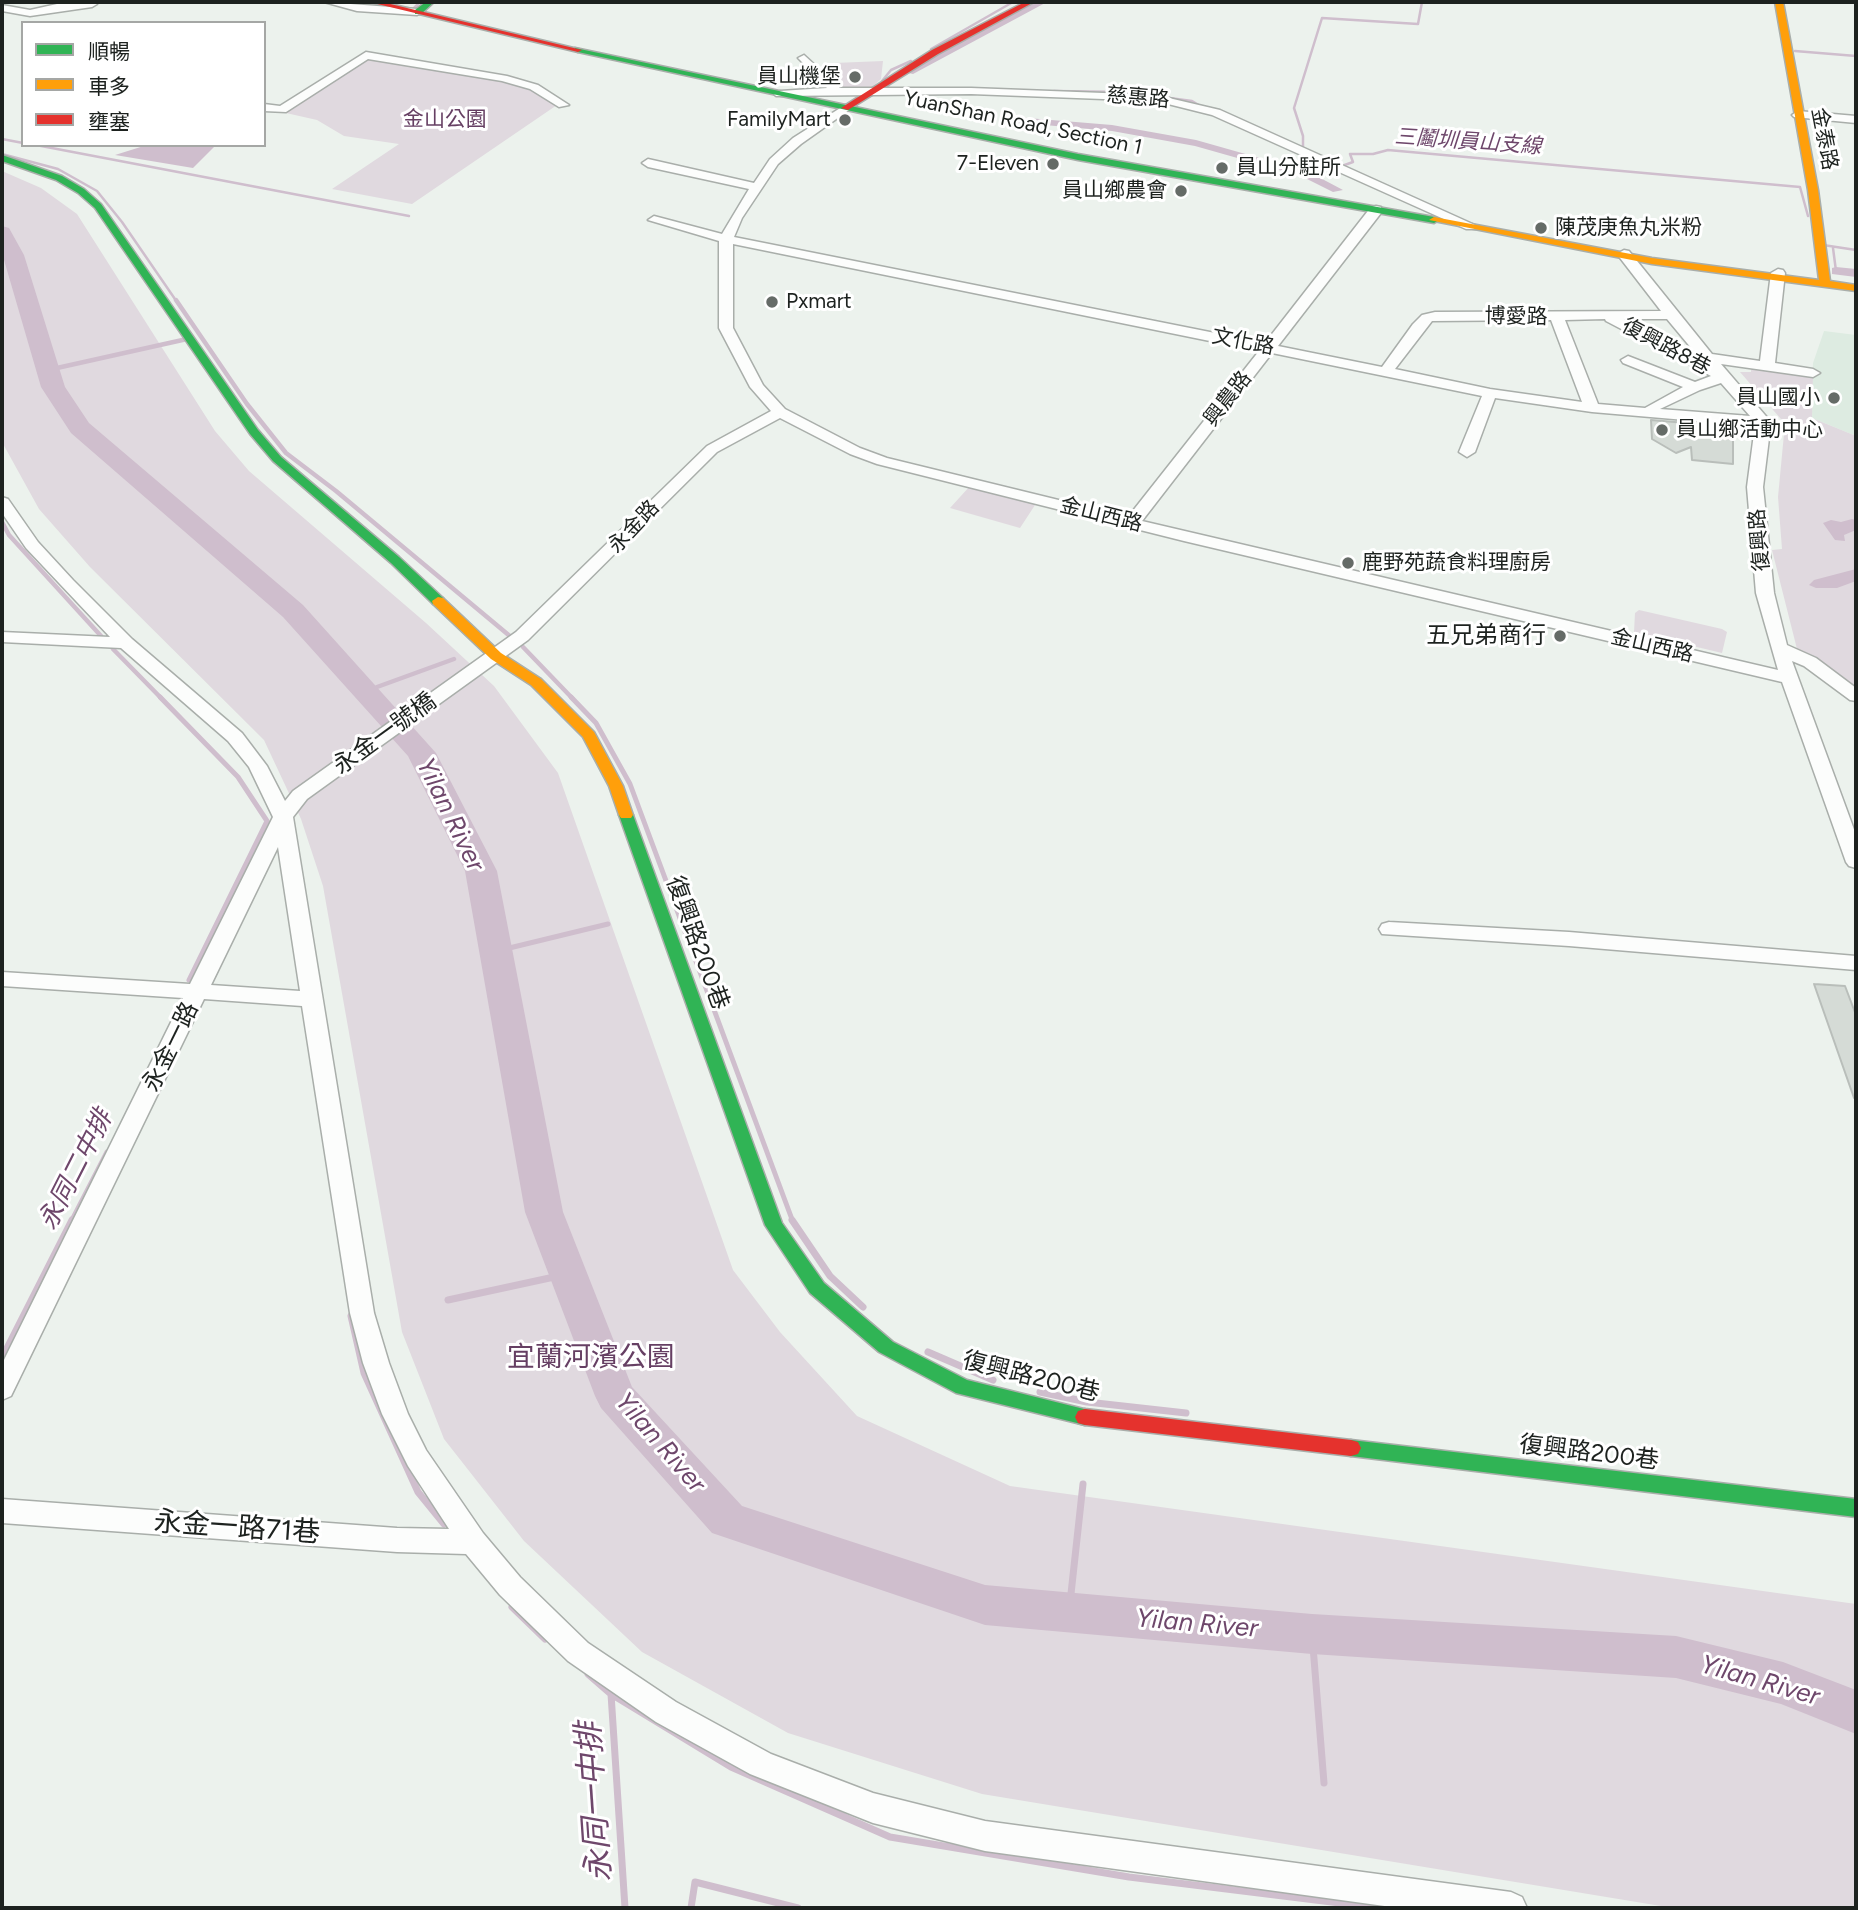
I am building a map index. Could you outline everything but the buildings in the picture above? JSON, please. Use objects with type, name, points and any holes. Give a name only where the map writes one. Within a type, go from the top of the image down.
[{"type":"street","points":[[329,2],[357,8],[424,7]]},
{"type":"street","name":"YuanShan Road, Section 1","points":[[373,2],[424,7],[780,94],[1097,161],[1471,226],[1652,261],[1778,275],[1856,288]]},
{"type":"street","points":[[845,108],[948,45],[1030,2]]},
{"type":"street","name":"金泰路","points":[[1779,2],[1813,190],[1825,282]]},
{"type":"street","points":[[2,8],[30,13],[92,4]]},
{"type":"street","points":[[266,107],[282,110],[366,55],[503,78],[534,88],[563,105]]},
{"type":"street","points":[[804,58],[837,91]]},
{"type":"street","name":"慈惠路","points":[[780,94],[872,91],[1111,95],[1156,98],[1194,105],[1327,160],[1471,226]]},
{"type":"street","name":"金山西路","points":[[845,108],[797,141],[774,162],[726,239],[726,328],[757,387],[780,412],[855,451],[882,461],[1790,677]]},
{"type":"street","points":[[1798,116],[1856,120]]},
{"type":"street","name":"復興路200巷","points":[[2,158],[59,178],[81,191],[98,206],[254,432],[277,459],[395,560],[496,656],[536,682],[589,735],[616,786],[774,1225],[817,1289],[886,1347],[964,1387],[1070,1415],[1856,1508]]},
{"type":"street","points":[[649,163],[756,187]]},
{"type":"street","name":"興農路","points":[[1133,522],[1376,210]]},
{"type":"street","name":"文化路","points":[[654,220],[726,239],[1269,346],[1490,393],[1592,408],[1763,422]]},
{"type":"street","points":[[1624,254],[1671,315],[1763,422]]},
{"type":"street","points":[[1767,367],[1778,275]]},
{"type":"street","name":"YuanShan Road, Section 1","points":[[1825,282],[1856,283]]},
{"type":"street","name":"博愛路","points":[[1386,371],[1427,318],[1446,315],[1557,318],[1671,315]]},
{"type":"street","name":"復興路8巷","points":[[1608,317],[1724,377]]},
{"type":"street","points":[[1557,318],[1592,408]]},
{"type":"street","points":[[1709,358],[1813,373]]},
{"type":"street","points":[[1628,360],[1695,387]]},
{"type":"street","points":[[1648,413],[1656,406],[1695,387],[1724,377]]},
{"type":"street","points":[[1467,452],[1490,393]]},
{"type":"street","name":"永金路","points":[[469,674],[496,656],[572,589],[712,449],[780,412]]},
{"type":"street","name":"復興路","points":[[1763,422],[1755,487],[1765,593],[1779,648],[1856,862]]},
{"type":"street","points":[[2,502],[41,555],[126,643],[235,737],[258,766],[283,817],[362,1313],[376,1363],[395,1414],[417,1458],[473,1542],[510,1586],[578,1652],[666,1712],[761,1764],[873,1808],[985,1836],[1511,1908]]},
{"type":"street","points":[[2,637],[126,643]]},
{"type":"street","points":[[1779,648],[1810,662],[1856,696]]},
{"type":"street","name":"永金一號橋","points":[[283,817],[300,795],[469,674]]},
{"type":"street","name":"永金一路","points":[[2,1389],[283,817]]},
{"type":"street","points":[[1389,929],[1569,939],[1856,962]]},
{"type":"street","points":[[2,979],[312,999]]},
{"type":"street","name":"永金一路71巷","points":[[2,1511],[397,1540],[473,1542]]},
{"type":"shaded area","points":[[141,147],[214,147],[193,168],[115,155]]},
{"type":"shaded area","name":"員山國小","points":[[1824,331],[1856,335],[1856,436],[1812,418],[1813,363]]},
{"type":"shaded area","points":[[1831,520],[1841,522],[1856,520],[1856,530],[1844,535],[1845,541],[1835,540],[1823,523]]},
{"type":"shaded area","points":[[1856,569],[1856,581],[1837,588],[1816,588],[1809,585],[1814,580]]},
{"type":"green space","name":"金山公園","points":[[365,57],[501,80],[531,89],[557,105],[412,204],[332,189],[399,144],[344,136],[317,120],[286,113]]},
{"type":"green space","name":"員山機堡","points":[[883,61],[881,79],[870,89],[841,88],[822,71],[832,69],[834,63]]},
{"type":"green space","name":"宜蘭河濱公園","points":[[2,171],[41,188],[77,214],[215,431],[249,471],[426,623],[494,686],[558,773],[733,1270],[780,1332],[857,1416],[1010,1486],[1856,1604],[1856,1908],[1673,1908],[982,1794],[788,1733],[642,1652],[524,1541],[444,1439],[402,1332],[323,886],[301,819],[264,740],[90,567],[39,509],[2,442]]},
{"type":"green space","points":[[1751,368],[1813,377],[1812,418],[1856,436],[1856,691],[1797,649],[1772,550],[1782,549],[1778,497],[1784,434],[1794,434],[1740,372],[1751,372]]},
{"type":"green space","points":[[970,486],[1037,502],[1020,528],[950,508]]},
{"type":"green space","points":[[1639,610],[1722,629],[1727,632],[1722,653],[1634,632],[1635,613]]},
{"type":"waterway","points":[[414,8],[420,2]]},
{"type":"waterway","points":[[931,49],[1013,2]]},
{"type":"waterway","points":[[909,72],[1042,2]]},
{"type":"waterway","points":[[1303,152],[1303,136],[1294,108],[1322,18],[1418,24],[1422,2]]},
{"type":"waterway","points":[[1795,51],[1856,56]]},
{"type":"waterway","points":[[897,89],[890,89],[882,81],[891,70],[911,61]]},
{"type":"waterway","name":"三鬮圳員山支線","points":[[1054,91],[1125,92],[1192,101],[1202,107]]},
{"type":"waterway","points":[[1015,120],[1112,128],[1196,143],[1305,174],[1337,190]]},
{"type":"waterway","points":[[2,139],[21,143]]},
{"type":"waterway","points":[[47,147],[409,216]]},
{"type":"waterway","name":"三鬮圳員山支線","points":[[1339,167],[1353,162],[1350,154],[1373,154],[1388,150],[1800,187],[1808,216]]},
{"type":"waterway","points":[[2,154],[58,169],[97,191],[122,222],[177,302]]},
{"type":"waterway","name":"Yilan River","points":[[2,232],[13,255],[53,387],[80,428],[293,611],[421,753],[481,871],[544,1212],[615,1396],[727,1520],[985,1605],[1312,1634],[1676,1657],[1783,1683],[1856,1712]]},
{"type":"waterway","name":"三鬮圳員山支線","points":[[1823,245],[1856,250]]},
{"type":"waterway","points":[[1833,248],[1836,271]]},
{"type":"waterway","points":[[1836,271],[1856,273]]},
{"type":"waterway","points":[[176,300],[247,404],[286,453],[336,491],[511,637]]},
{"type":"waterway","points":[[48,370],[187,339]]},
{"type":"waterway","points":[[2,522],[9,535],[101,636]]},
{"type":"waterway","points":[[523,647],[573,699]]},
{"type":"waterway","points":[[113,649],[162,699]]},
{"type":"waterway","points":[[377,687],[454,659]]},
{"type":"waterway","name":"永同二中排","points":[[160,697],[238,777],[267,821],[189,980]]},
{"type":"waterway","points":[[571,697],[596,723],[630,784],[793,1221]]},
{"type":"waterway","points":[[497,951],[608,924]]},
{"type":"waterway","name":"永同二中排","points":[[71,1222],[107,1152]]},
{"type":"waterway","name":"永同二中排","points":[[2,1358],[72,1220]]},
{"type":"waterway","points":[[793,1221],[830,1276],[863,1307]]},
{"type":"waterway","points":[[448,1300],[568,1274]]},
{"type":"waterway","points":[[351,1316],[364,1373],[418,1492],[444,1524]]},
{"type":"waterway","points":[[928,1352],[993,1380]]},
{"type":"waterway","points":[[1040,1392],[1087,1402],[1186,1413]]},
{"type":"waterway","points":[[1069,1612],[1083,1484]]},
{"type":"waterway","points":[[512,1607],[545,1639]]},
{"type":"waterway","points":[[1312,1634],[1324,1783]]},
{"type":"waterway","points":[[588,1674],[611,1694]]},
{"type":"waterway","points":[[611,1694],[731,1767],[890,1837],[1129,1877],[1380,1908]]},
{"type":"waterway","name":"永同一中排","points":[[611,1694],[625,1908]]},
{"type":"waterway","points":[[691,1908],[695,1882],[798,1908]]},
{"type":"traffic: fast","points":[[418,12],[430,2]]},
{"type":"traffic: fast","points":[[578,50],[1078,157],[1434,220]]},
{"type":"traffic: fast","points":[[2,158],[59,178],[81,191],[98,206],[254,432],[277,459],[395,560],[438,601]]},
{"type":"traffic: fast","points":[[626,815],[774,1225],[817,1288],[886,1347],[963,1387],[1085,1417]]},
{"type":"traffic: fast","points":[[1351,1448],[1856,1508]]},
{"type":"traffic: slow","points":[[1779,2],[1813,190],[1825,285]]},
{"type":"traffic: slow","points":[[1434,220],[1652,261],[1856,288]]},
{"type":"traffic: slow","points":[[438,601],[496,656],[536,682],[589,735],[616,786],[626,815]]},
{"type":"traffic: jam","points":[[373,2],[578,50]]},
{"type":"traffic: jam","points":[[845,108],[935,52],[1030,2]]},
{"type":"traffic: jam","points":[[1085,1417],[1351,1448]]},
{"type":"place","name":"員山機堡","points":[[855,77]]},
{"type":"place","name":"FamilyMart","points":[[845,120]]},
{"type":"place","name":"7-Eleven","points":[[1053,164]]},
{"type":"place","name":"員山分駐所","points":[[1222,168]]},
{"type":"place","name":"員山鄉農會","points":[[1181,191]]},
{"type":"place","name":"陳茂庚魚丸米粉","points":[[1541,228]]},
{"type":"place","name":"Pxmart","points":[[772,302]]},
{"type":"place","name":"員山國小","points":[[1834,398]]},
{"type":"place","name":"員山鄉活動中心","points":[[1662,430]]},
{"type":"place","name":"鹿野苑蔬食料理廚房","points":[[1348,563]]},
{"type":"place","name":"五兄弟商行","points":[[1560,636]]}]
